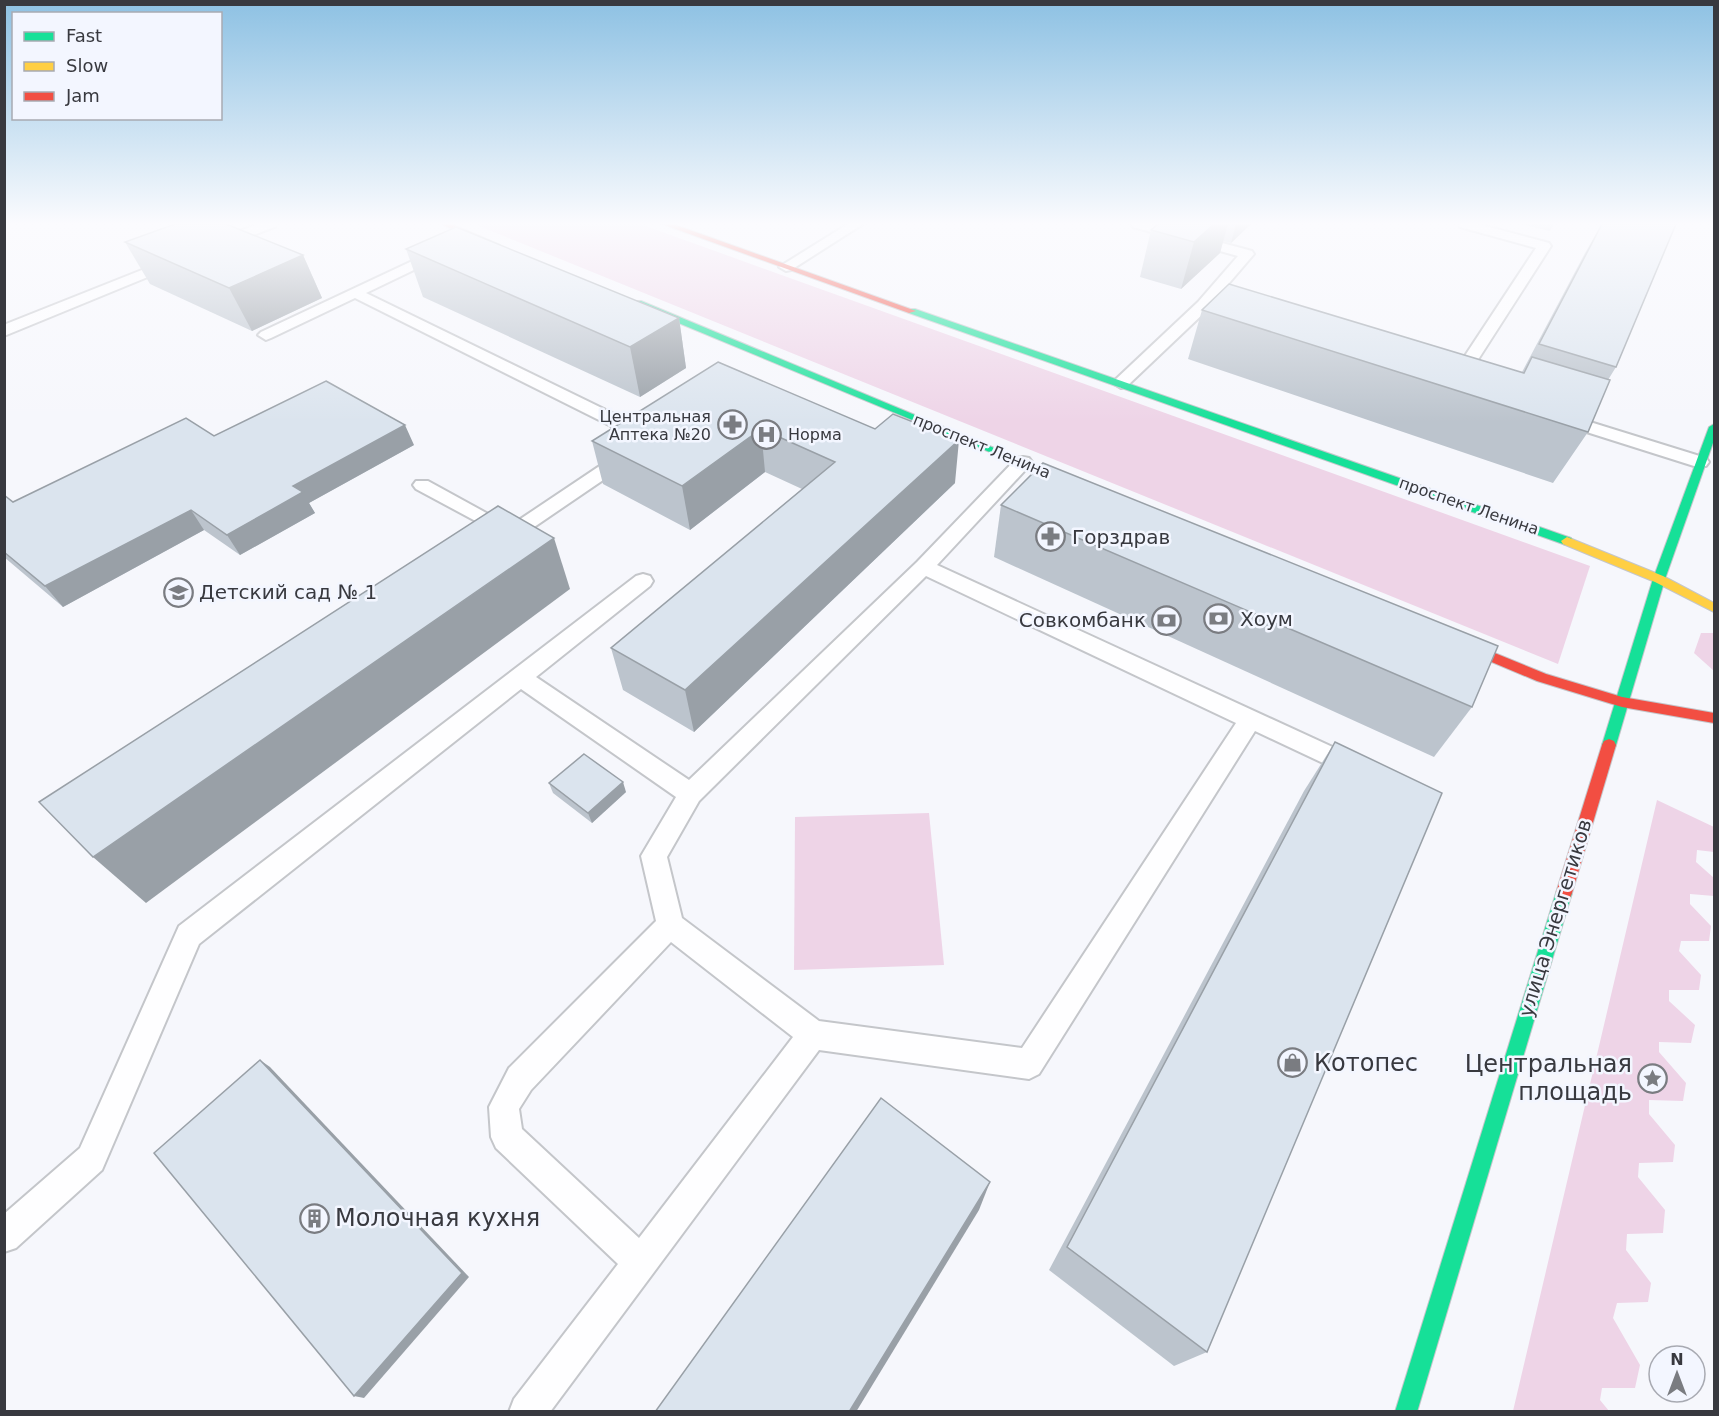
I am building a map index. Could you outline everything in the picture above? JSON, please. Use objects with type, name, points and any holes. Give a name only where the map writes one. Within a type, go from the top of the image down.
[{"type":"street","name":"проспект Ленина","points":[[853,290],[1586,548],[1659,579],[1714,608]]},
{"type":"street","name":"проспект Ленина","points":[[628,299],[1089,490]]},
{"type":"street","name":"улица Энергетиков","points":[[1406,1412],[1659,579],[1714,427]]},
{"type":"street","points":[[1443,637],[1542,678],[1622,702],[1714,718]]},
{"type":"lane","points":[[4,332],[10,327],[103,290]]},
{"type":"lane","points":[[266,335],[362,290]]},
{"type":"lane","points":[[1121,383],[1216,290]]},
{"type":"lane","points":[[1454,384],[1515,290]]},
{"type":"lane","points":[[356,293],[651,439],[511,534],[422,485]]},
{"type":"lane","points":[[1203,305],[1249,319]]},
{"type":"lane","points":[[1541,411],[1700,462]]},
{"type":"lane","points":[[1023,462],[924,567],[690,794],[654,856],[670,925],[813,1035],[1029,1064],[1251,719]]},
{"type":"lane","points":[[924,567],[1379,779]]},
{"type":"lane","points":[[4,1236],[91,1159],[189,934],[643,582]]},
{"type":"lane","points":[[520,677],[690,794]]},
{"type":"lane","points":[[640,1262],[507,1137],[504,1107],[520,1079],[670,925]]},
{"type":"lane","points":[[527,1412],[813,1035]]},
{"type":"shaded area","points":[[637,290],[824,290],[1590,566],[1558,664]]},
{"type":"shaded area","points":[[1701,633],[1714,633],[1714,671],[1694,653]]},
{"type":"shaded area","name":"Центральная площадь","points":[[1657,800],[1714,827],[1714,852],[1697,850],[1696,862],[1714,878],[1714,896],[1690,894],[1690,904],[1711,926],[1709,941],[1681,941],[1679,951],[1701,975],[1699,990],[1669,990],[1669,1001],[1695,1025],[1691,1043],[1659,1042],[1659,1052],[1686,1083],[1683,1101],[1649,1100],[1649,1114],[1675,1145],[1673,1162],[1639,1163],[1638,1177],[1665,1210],[1663,1233],[1627,1234],[1626,1250],[1651,1283],[1648,1302],[1617,1303],[1613,1318],[1640,1365],[1635,1388],[1602,1388],[1600,1400],[1609,1411],[1513,1411]]},
{"type":"shaded area","points":[[929,813],[944,965],[794,970],[795,817]]},
{"type":"building","points":[[500,290],[611,290],[679,318],[630,347]]},
{"type":"building","points":[[1223,290],[1249,290],[1524,373],[1532,357],[1610,380],[1588,432],[1202,310]]},
{"type":"building","points":[[1567,290],[1648,290],[1616,367],[1539,344]]},
{"type":"building","points":[[718,362],[875,429],[893,414],[959,440],[685,690],[611,648],[835,462],[761,429],[682,486],[592,441]]},
{"type":"building","points":[[326,381],[405,425],[293,486],[303,492],[227,535],[191,510],[45,586],[4,552],[4,495],[13,502],[186,418],[214,436]]},
{"type":"building","points":[[1043,463],[1498,646],[1472,707],[1001,505]]},
{"type":"building","points":[[498,506],[554,538],[93,857],[39,802]]},
{"type":"building","points":[[1335,742],[1442,793],[1207,1352],[1067,1247]]},
{"type":"building","points":[[584,754],[623,782],[588,813],[549,783]]},
{"type":"building","name":"Молочная кухня","points":[[260,1060],[462,1273],[354,1396],[154,1153]]},
{"type":"building","points":[[881,1098],[990,1182],[849,1412],[655,1412]]},
{"type":"traffic: fast","points":[[638,303],[1078,485]]},
{"type":"traffic: fast","points":[[912,311],[1567,541]]},
{"type":"traffic: fast","points":[[1609,745],[1659,579],[1714,427]]},
{"type":"traffic: fast","points":[[1406,1412],[1564,893]]},
{"type":"traffic: slow","points":[[1567,541],[1659,579],[1714,608]]},
{"type":"traffic: jam","points":[[853,290],[912,311]]},
{"type":"traffic: jam","points":[[1453,641],[1542,678],[1622,702],[1714,718]]},
{"type":"traffic: jam","points":[[1564,893],[1609,745]]},
{"type":"place","name":"Центральная Аптека №20","points":[[732,425]]},
{"type":"place","name":"Норма","points":[[767,434]]},
{"type":"place","name":"Горздрав","points":[[1051,537]]},
{"type":"place","name":"Детский сад № 1","points":[[178,592]]},
{"type":"place","name":"Хоум","points":[[1219,619]]},
{"type":"place","name":"Совкомбанк","points":[[1167,620]]},
{"type":"place","name":"Котопес","points":[[1293,1063]]},
{"type":"place","name":"Центральная площадь","points":[[1653,1078]]},
{"type":"place","name":"Молочная кухня","points":[[314,1218]]}]
